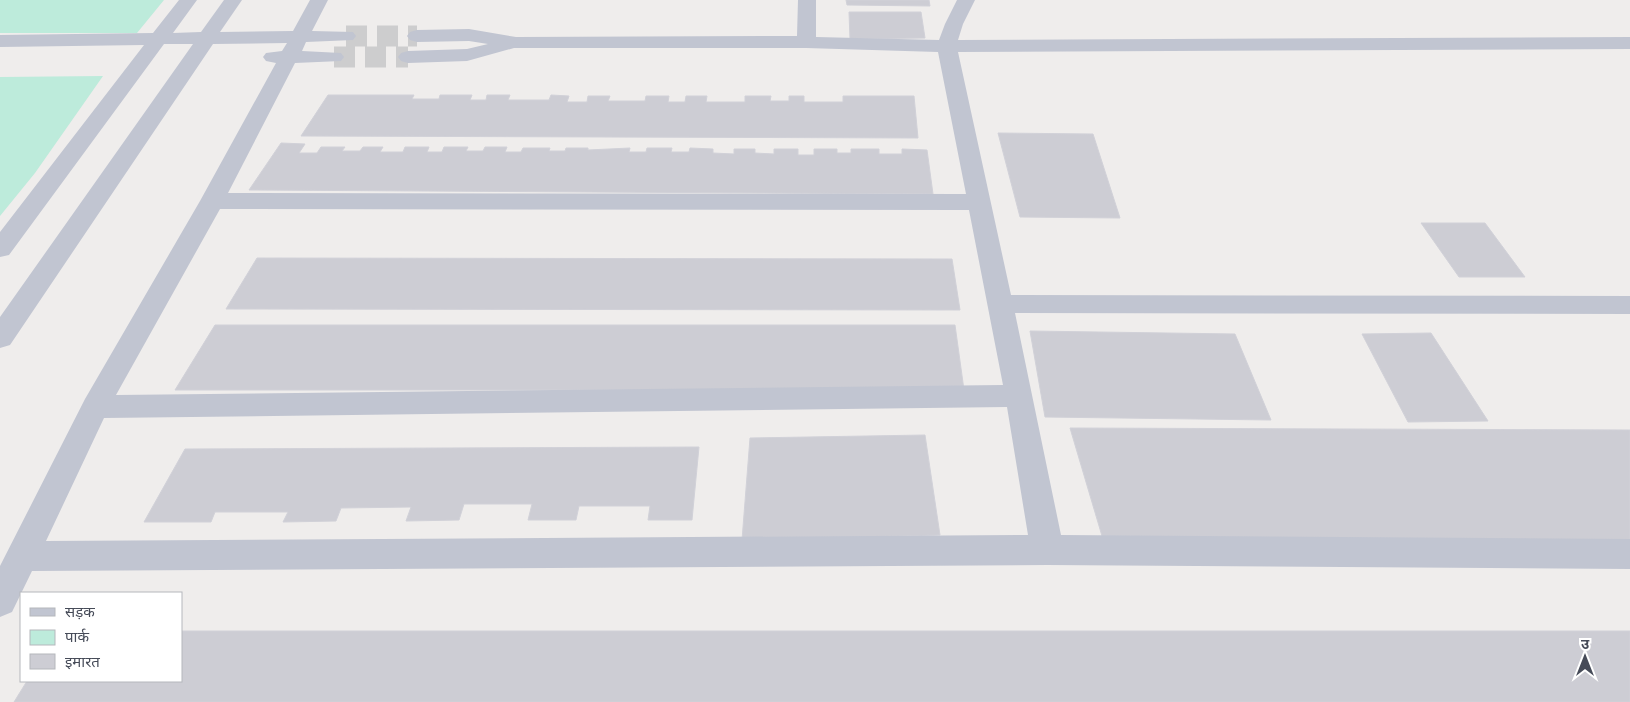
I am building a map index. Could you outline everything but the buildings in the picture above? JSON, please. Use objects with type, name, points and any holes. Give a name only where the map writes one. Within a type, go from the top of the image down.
[{"type":"street","points":[[0,338],[179,52],[188,0]]},
{"type":"street","points":[[0,248],[179,52],[233,0]]},
{"type":"street","points":[[0,601],[95,407],[212,201],[319,0]]},
{"type":"street","points":[[806,42],[807,0]]},
{"type":"street","points":[[966,0],[954,24],[947,46],[1019,396],[1048,550]]},
{"type":"street","points":[[417,36],[469,35],[516,43],[806,42],[947,46],[1630,44]]},
{"type":"street","points":[[250,57],[346,36]]},
{"type":"street","points":[[0,41],[179,52]]},
{"type":"street","points":[[408,57],[468,55],[516,43]]},
{"type":"street","points":[[0,58],[293,47],[334,57]]},
{"type":"street","points":[[212,201],[978,202]]},
{"type":"street","points":[[1000,304],[1630,305]]},
{"type":"street","points":[[95,407],[1019,396]]},
{"type":"street","points":[[23,556],[1048,550],[1630,554]]},
{"type":"green space","points":[[0,0],[164,0],[137,33],[0,33]]},
{"type":"green space","points":[[103,76],[35,173],[0,216],[0,77]]},
{"type":"tunnel","points":[[346,36],[417,36]]},
{"type":"tunnel","points":[[334,57],[408,57]]}]
